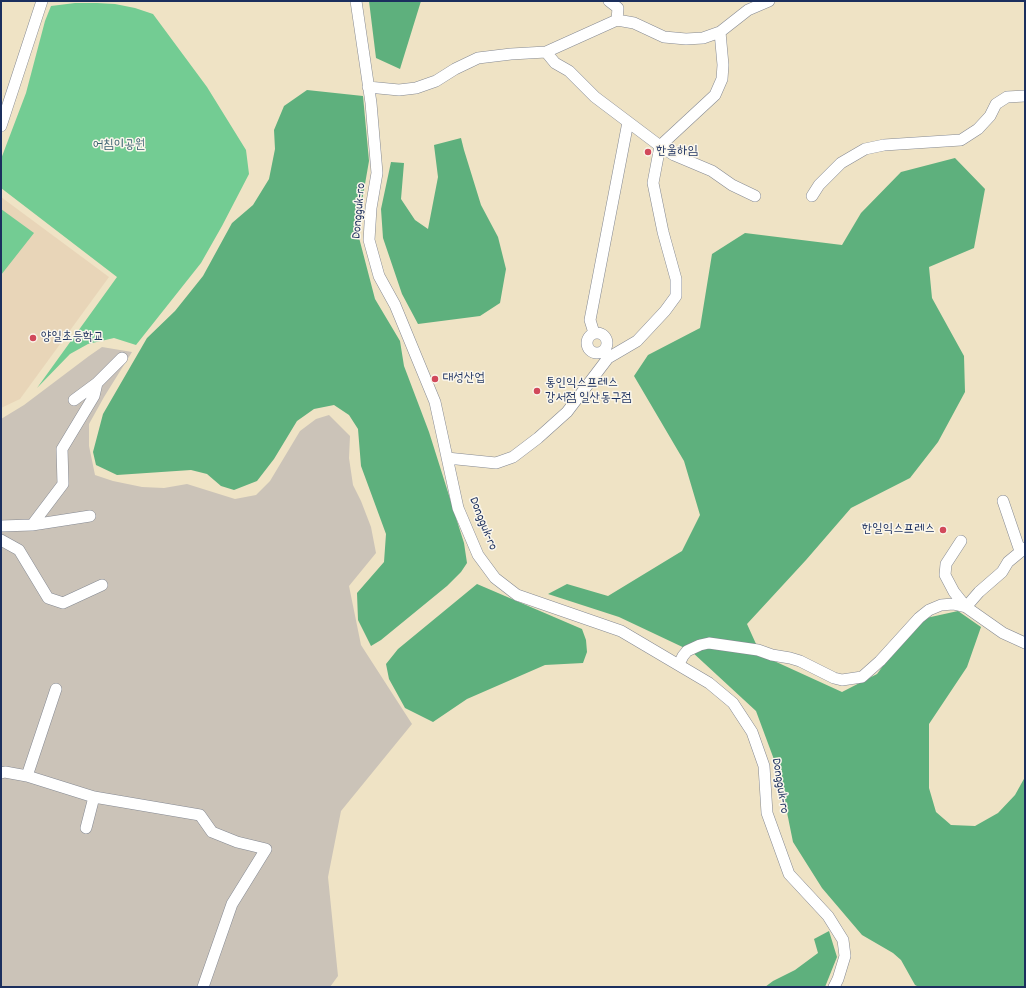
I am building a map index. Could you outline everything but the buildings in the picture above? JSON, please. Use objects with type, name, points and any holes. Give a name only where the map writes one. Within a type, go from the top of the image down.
[{"type":"street","points":[[1,126],[5,103],[42,1]]},
{"type":"street","name":"Dongguk-ro","points":[[356,1],[368,86],[377,172],[371,208],[369,240],[379,276],[395,305],[435,402],[458,508],[478,555],[495,578],[517,595],[621,631],[709,683],[733,703],[752,732],[764,766],[767,813],[789,874],[828,916],[842,940],[844,956],[838,979],[834,987]]},
{"type":"street","points":[[609,1],[618,8],[617,20]]},
{"type":"street","points":[[368,86],[399,90],[416,88],[436,81],[455,69],[478,58],[546,52],[617,20],[634,23],[664,37],[686,39],[703,38],[720,32],[748,10],[769,1]]},
{"type":"street","points":[[447,458],[496,463],[513,457],[538,438],[567,412],[605,354],[637,341],[665,311],[676,296],[676,279],[663,232],[653,183],[660,146],[715,95],[722,79],[723,66],[720,32]]},
{"type":"street","points":[[546,52],[555,63],[569,71],[595,97],[660,146],[674,155],[712,170],[732,185],[755,196]]},
{"type":"street","points":[[812,196],[819,185],[841,163],[865,149],[884,145],[961,140],[978,129],[990,116],[996,104],[1007,97],[1025,96]]},
{"type":"street","points":[[605,354],[588,348],[587,339],[594,333],[590,320],[628,122]]},
{"type":"street","points":[[74,400],[97,383],[122,358]]},
{"type":"street","points":[[32,524],[63,484],[62,449],[94,396],[97,383]]},
{"type":"street","points":[[966,607],[978,592],[1002,572],[1008,562],[1023,550],[1003,501]]},
{"type":"street","points":[[1,526],[32,524],[90,516]]},
{"type":"street","points":[[1,540],[19,550],[48,598],[63,603],[102,585]]},
{"type":"street","points":[[961,541],[946,564],[945,575],[954,592],[966,607],[993,626],[1023,640]]},
{"type":"street","points":[[679,664],[682,656],[687,651],[709,643],[758,650],[772,655],[800,661],[834,678],[842,680],[862,677],[880,661],[929,610],[941,605],[953,604],[966,607]]},
{"type":"street","points":[[27,776],[56,689]]},
{"type":"street","points":[[1,773],[5,772],[27,776],[94,797],[200,815],[212,832],[237,842],[266,849],[232,904],[204,987]]},
{"type":"street","points":[[86,828],[94,797]]},
{"type":"shaded area","name":"양일초등학교","points":[[1,197],[109,277],[20,399],[1,408]]},
{"type":"shaded area","points":[[102,347],[132,352],[89,424],[89,446],[95,475],[113,481],[142,487],[164,488],[187,484],[235,499],[256,495],[270,481],[300,431],[316,419],[329,415],[350,436],[349,458],[353,485],[371,527],[376,553],[349,586],[361,645],[412,724],[341,811],[328,877],[338,976],[330,987],[1,987],[1,419],[24,405]]},
{"type":"green space","points":[[369,1],[421,1],[400,69],[376,58]]},
{"type":"green space","name":"어침이공원","points":[[75,3],[115,4],[135,8],[153,14],[207,87],[246,150],[249,174],[201,263],[136,345],[114,338],[88,344],[70,354],[37,388],[117,277],[1,188],[1,159],[26,93],[45,21],[51,6]]},
{"type":"green space","points":[[307,90],[363,96],[369,161],[357,230],[375,299],[400,341],[404,366],[429,432],[464,543],[467,563],[461,572],[447,586],[381,640],[371,646],[358,620],[357,593],[384,562],[386,534],[361,466],[358,429],[349,415],[334,405],[314,409],[297,421],[274,459],[257,481],[234,490],[221,486],[207,474],[191,470],[117,475],[96,465],[93,452],[103,414],[147,338],[175,311],[203,276],[232,223],[253,205],[269,179],[275,149],[274,130],[284,106]]},
{"type":"green space","points":[[461,138],[481,205],[498,237],[506,269],[500,303],[480,316],[418,324],[402,294],[383,238],[381,209],[391,162],[404,163],[401,199],[415,220],[428,229],[438,177],[434,145]]},
{"type":"green space","points":[[955,158],[985,189],[974,248],[929,267],[932,298],[964,356],[965,392],[938,442],[910,478],[851,508],[806,560],[747,624],[761,655],[842,692],[877,674],[917,620],[958,611],[981,627],[967,667],[929,724],[929,788],[936,812],[951,825],[975,826],[998,813],[1015,795],[1025,777],[1025,987],[919,987],[915,985],[901,960],[893,953],[862,935],[822,888],[793,842],[779,773],[756,711],[691,651],[619,617],[548,594],[567,584],[608,596],[682,551],[700,515],[684,461],[634,376],[648,355],[700,328],[712,254],[745,233],[842,245],[861,213],[901,172]]},
{"type":"green space","points":[[1,209],[34,233],[1,275]]},
{"type":"green space","points":[[477,584],[582,629],[586,640],[587,652],[583,663],[545,665],[467,699],[433,722],[405,708],[389,679],[386,664],[398,649]]},
{"type":"green space","points":[[829,931],[837,957],[825,987],[765,987],[773,981],[795,970],[818,953],[814,939]]},
{"type":"place","name":"한울하임","points":[[648,152]]},
{"type":"place","name":"양일초등학교","points":[[33,338]]},
{"type":"place","name":"대성산업","points":[[435,379]]},
{"type":"place","name":"통인익스프레스 강서점 일산동구점","points":[[537,391]]},
{"type":"place","name":"한일익스프레스","points":[[943,530]]}]
